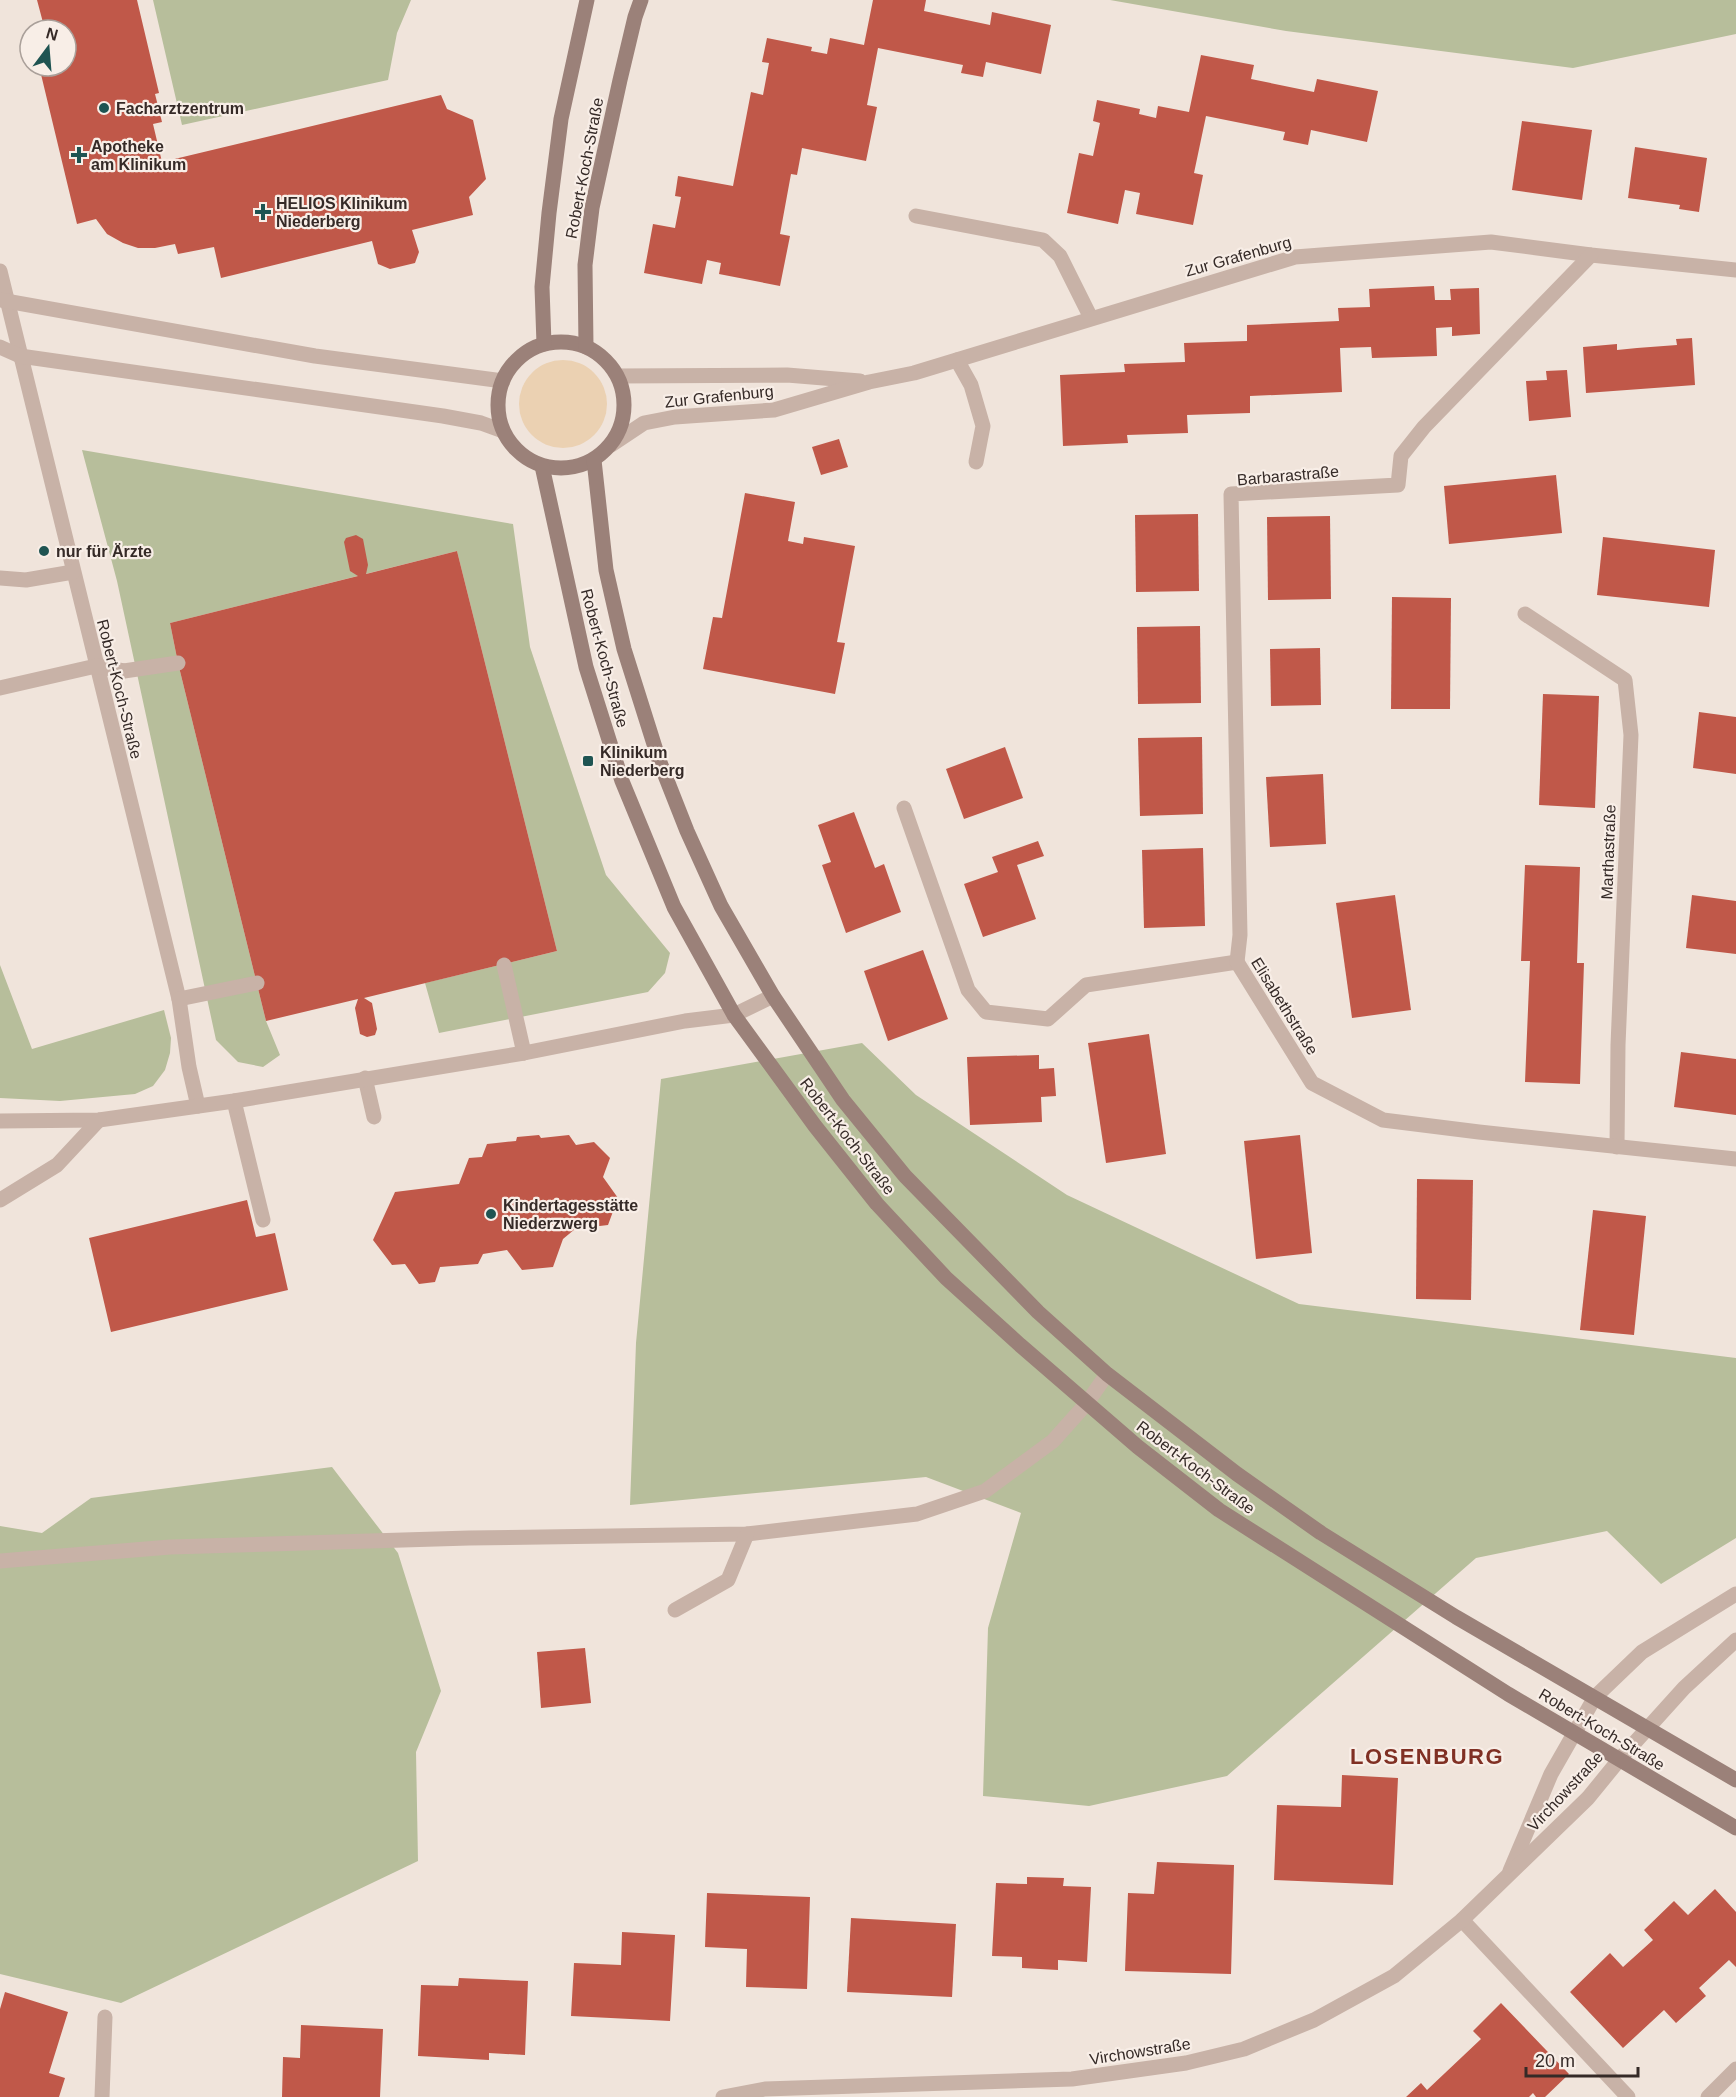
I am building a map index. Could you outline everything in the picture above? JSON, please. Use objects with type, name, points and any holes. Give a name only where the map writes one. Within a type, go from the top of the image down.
[{"type":"street","name":"Robert-Koch-Straße","points":[[544,344],[542,287],[549,213],[561,119],[587,0]]},
{"type":"street","name":"Robert-Koch-Straße","points":[[586,347],[585,265],[591,208],[635,17],[641,0]]},
{"type":"street","points":[[916,216],[1043,240],[1060,256],[1091,318]]},
{"type":"street","name":"Zur Grafenburg","points":[[611,445],[644,423],[675,417],[774,410],[869,382],[914,373],[1295,257],[1491,242],[1736,270]]},
{"type":"street","name":"Barbarastraße","points":[[1237,962],[1240,935],[1232,494],[1398,485],[1401,456],[1424,427],[1591,255]]},
{"type":"street","name":"Robert-Koch-Straße","points":[[0,271],[4,301],[51,476],[179,999],[189,1067],[198,1106]]},
{"type":"street","points":[[4,301],[315,356],[503,381]]},
{"type":"street","points":[[565,342],[586,347],[604,358],[618,376],[625,399],[622,423],[611,445],[594,460],[569,468],[542,466],[519,453],[503,430],[498,406],[503,381],[513,365],[526,352],[544,344],[565,342]]},
{"type":"street","points":[[0,347],[20,356],[442,416],[481,423],[503,430]]},
{"type":"street","points":[[957,360],[971,384],[983,426],[976,462]]},
{"type":"street","name":"Zur Grafenburg","points":[[618,376],[787,375],[869,382]]},
{"type":"street","name":"Robert-Koch-Straße","points":[[594,460],[606,570],[624,649],[659,760],[687,831],[721,906],[772,996],[843,1100],[905,1176],[1038,1312],[1107,1374],[1237,1474],[1321,1533],[1456,1617],[1736,1780]]},
{"type":"street","name":"Robert-Koch-Straße","points":[[542,466],[586,668],[622,782],[674,907],[734,1015],[815,1126],[877,1204],[946,1278],[1138,1447],[1219,1510],[1508,1694],[1736,1828]]},
{"type":"street","points":[[0,578],[26,580],[73,572]]},
{"type":"street","name":"Marthastraße","points":[[1525,614],[1625,680],[1631,735],[1618,1045],[1617,1147]]},
{"type":"street","points":[[0,688],[96,666],[124,671],[178,663]]},
{"type":"street","name":"Elisabethstraße","points":[[904,808],[968,990],[986,1012],[1048,1019],[1086,985],[1237,962],[1312,1083],[1383,1120],[1736,1159]]},
{"type":"street","points":[[504,965],[524,1053]]},
{"type":"street","points":[[179,999],[257,983]]},
{"type":"street","points":[[0,1121],[99,1120],[234,1101],[524,1053],[685,1021],[734,1015],[772,996]]},
{"type":"street","points":[[365,1078],[374,1117]]},
{"type":"street","points":[[234,1101],[263,1220]]},
{"type":"street","points":[[0,1200],[57,1165],[99,1120]]},
{"type":"street","points":[[0,1561],[182,1547],[481,1538],[747,1534],[917,1514],[985,1491],[1053,1441],[1087,1403],[1107,1374]]},
{"type":"street","points":[[675,1610],[728,1580],[747,1534]]},
{"type":"street","name":"Virchowstraße","points":[[1508,1876],[1551,1774],[1595,1697],[1642,1652],[1736,1594]]},
{"type":"street","name":"Virchowstraße","points":[[723,2097],[765,2089],[1072,2079],[1186,2063],[1244,2049],[1314,2020],[1394,1976],[1462,1920],[1588,1798],[1684,1688],[1736,1640]]},
{"type":"street","points":[[1462,1920],[1628,2097]]},
{"type":"street","points":[[102,2097],[105,2018]]},
{"type":"street","points":[[1708,2097],[1736,2069]]},
{"type":"green space","points":[[153,0],[411,0],[397,33],[388,80],[182,125]]},
{"type":"green space","points":[[1110,0],[1736,0],[1736,34],[1573,68],[1286,31]]},
{"type":"green space","points":[[82,450],[513,524],[530,647],[606,875],[670,953],[665,973],[648,992],[439,1033],[425,983],[557,951],[457,551],[170,623],[266,1021],[280,1055],[263,1067],[238,1062],[216,1040],[117,581]]},
{"type":"green space","points":[[0,965],[32,1049],[164,1010],[171,1038],[165,1070],[153,1086],[135,1094],[60,1101],[0,1098]]},
{"type":"green space","points":[[862,1043],[916,1095],[1067,1195],[1299,1304],[1736,1358],[1736,1538],[1661,1584],[1607,1531],[1476,1558],[1227,1776],[1089,1806],[983,1796],[988,1628],[1021,1513],[926,1477],[630,1505],[636,1343],[661,1079]]},
{"type":"green space","points":[[332,1467],[398,1553],[441,1691],[416,1752],[418,1861],[121,2003],[0,1974],[0,1526],[42,1533],[91,1498]]},
{"type":"sand","points":[[554,360],[572,360],[588,367],[600,379],[607,395],[607,413],[600,429],[588,441],[572,448],[554,448],[538,441],[526,429],[519,413],[519,395],[526,379],[538,367]]},
{"type":"building","points":[[37,0],[137,0],[159,93],[155,94],[162,122],[153,124],[162,162],[441,95],[447,109],[473,120],[486,179],[469,197],[473,215],[412,230],[419,252],[415,263],[390,269],[378,264],[372,241],[221,278],[214,247],[178,254],[175,244],[155,248],[138,248],[107,234],[96,219],[77,224],[42,78],[78,78],[78,18],[42,18]]},
{"type":"building","points":[[873,0],[926,0],[924,11],[990,25],[992,12],[1051,25],[1041,74],[986,62],[983,77],[961,73],[963,65],[878,48],[867,105],[877,107],[866,161],[802,148],[797,175],[791,174],[780,234],[790,236],[780,286],[719,274],[721,263],[707,260],[702,284],[644,273],[653,224],[675,228],[681,197],[675,196],[678,176],[733,186],[751,92],[763,95],[769,63],[762,62],[767,38],[812,47],[811,51],[827,54],[830,38],[864,45]]},
{"type":"building","points":[[1201,55],[1254,65],[1251,79],[1314,92],[1317,79],[1378,91],[1367,142],[1311,130],[1308,145],[1283,140],[1285,132],[1206,116],[1194,173],[1203,175],[1193,225],[1136,214],[1140,193],[1125,190],[1118,224],[1067,213],[1079,153],[1093,156],[1100,123],[1093,121],[1097,100],[1140,109],[1139,114],[1156,118],[1158,106],[1189,112]]},
{"type":"building","points":[[1522,121],[1592,130],[1582,200],[1512,190]]},
{"type":"building","points":[[1635,147],[1707,158],[1699,212],[1679,209],[1680,205],[1628,198]]},
{"type":"building","points":[[1434,286],[1435,300],[1451,300],[1450,289],[1479,288],[1480,334],[1452,336],[1452,327],[1436,328],[1437,356],[1372,358],[1371,347],[1340,348],[1342,392],[1250,396],[1250,413],[1187,415],[1188,433],[1127,435],[1128,443],[1063,446],[1060,375],[1125,372],[1124,364],[1185,362],[1184,343],[1247,341],[1247,325],[1339,321],[1338,308],[1370,307],[1369,289]]},
{"type":"building","points":[[1692,338],[1695,385],[1586,393],[1583,347],[1617,344],[1617,350],[1677,345],[1676,339]]},
{"type":"building","points":[[1567,370],[1571,417],[1529,421],[1526,381],[1547,380],[1546,371]]},
{"type":"building","points":[[839,439],[848,467],[821,475],[812,447]]},
{"type":"building","points":[[1556,475],[1562,533],[1449,544],[1444,486]]},
{"type":"building","points":[[745,493],[795,502],[788,541],[803,544],[804,537],[855,546],[837,642],[845,643],[835,694],[703,669],[713,617],[722,618]]},
{"type":"building","points":[[1198,514],[1199,591],[1136,592],[1135,515]]},
{"type":"building","points":[[1330,516],[1331,599],[1268,600],[1267,517]]},
{"type":"building","points":[[356,535],[363,539],[368,565],[366,574],[457,551],[557,951],[364,998],[372,1003],[377,1029],[375,1035],[367,1037],[360,1034],[355,1008],[358,999],[266,1021],[170,623],[358,576],[350,571],[344,542],[346,538]]},
{"type":"building","points":[[1603,537],[1715,550],[1709,607],[1597,595]]},
{"type":"building","points":[[1392,597],[1451,598],[1450,709],[1391,709]]},
{"type":"building","points":[[1200,626],[1201,703],[1138,704],[1137,627]]},
{"type":"building","points":[[1320,648],[1321,705],[1271,706],[1270,649]]},
{"type":"building","points":[[1543,694],[1599,696],[1595,808],[1539,805]]},
{"type":"building","points":[[1699,712],[1736,717],[1736,774],[1693,768]]},
{"type":"building","points":[[1202,737],[1203,814],[1140,816],[1138,738]]},
{"type":"building","points":[[1005,747],[1023,798],[964,819],[946,769]]},
{"type":"building","points":[[1323,774],[1326,844],[1270,847],[1266,777]]},
{"type":"building","points":[[854,812],[875,868],[884,864],[901,912],[846,933],[822,865],[831,862],[818,825]]},
{"type":"building","points":[[1038,841],[1044,856],[1017,865],[1036,919],[983,937],[964,884],[998,872],[992,857]]},
{"type":"building","points":[[1203,848],[1205,926],[1144,928],[1142,850]]},
{"type":"building","points":[[1525,865],[1580,867],[1577,963],[1584,963],[1580,1084],[1525,1082],[1530,961],[1521,961]]},
{"type":"building","points":[[1395,895],[1411,1010],[1352,1018],[1336,903]]},
{"type":"building","points":[[1692,895],[1736,901],[1736,954],[1686,948]]},
{"type":"building","points":[[923,950],[948,1019],[888,1041],[864,971]]},
{"type":"building","points":[[1149,1034],[1166,1154],[1106,1163],[1088,1043]]},
{"type":"building","points":[[1681,1052],[1736,1059],[1736,1115],[1674,1107]]},
{"type":"building","points":[[1039,1055],[1039,1069],[1054,1068],[1056,1096],[1041,1097],[1042,1122],[970,1125],[967,1057]]},
{"type":"building","points":[[539,1135],[541,1138],[569,1135],[576,1145],[594,1142],[610,1158],[603,1177],[618,1198],[608,1225],[575,1229],[563,1239],[553,1267],[522,1270],[507,1250],[483,1254],[478,1264],[440,1267],[435,1282],[419,1284],[405,1264],[392,1265],[373,1240],[395,1192],[459,1184],[469,1158],[482,1157],[487,1144],[516,1141],[517,1137]]},
{"type":"building","points":[[1300,1135],[1312,1253],[1256,1259],[1244,1141]]},
{"type":"building","points":[[1417,1179],[1473,1180],[1471,1300],[1416,1299]]},
{"type":"building","points":[[247,1200],[256,1237],[275,1233],[288,1290],[111,1332],[89,1238]]},
{"type":"building","points":[[1593,1210],[1646,1216],[1634,1335],[1580,1330]]},
{"type":"building","points":[[585,1648],[591,1703],[541,1708],[537,1652]]},
{"type":"building","points":[[1342,1775],[1398,1778],[1393,1885],[1274,1880],[1277,1805],[1341,1807]]},
{"type":"building","points":[[1157,1862],[1234,1865],[1231,1974],[1125,1971],[1128,1893],[1154,1894]]},
{"type":"building","points":[[1027,1877],[1064,1878],[1063,1886],[1091,1887],[1087,1962],[1058,1960],[1058,1970],[1022,1968],[1022,1957],[992,1956],[996,1883],[1027,1884]]},
{"type":"building","points":[[1715,1889],[1736,1912],[1736,1967],[1729,1960],[1699,1988],[1706,1996],[1676,2023],[1664,2010],[1623,2048],[1570,1992],[1610,1953],[1623,1967],[1653,1940],[1644,1930],[1674,1901],[1688,1915]]},
{"type":"building","points":[[707,1893],[810,1897],[807,1989],[746,1987],[747,1949],[705,1947]]},
{"type":"building","points":[[851,1918],[956,1924],[952,1997],[847,1992]]},
{"type":"building","points":[[622,1932],[675,1935],[670,2021],[571,2016],[574,1963],[621,1965]]},
{"type":"building","points":[[459,1978],[528,1981],[525,2055],[489,2053],[489,2060],[418,2056],[421,1985],[458,1986]]},
{"type":"building","points":[[5,1992],[68,2012],[49,2073],[65,2078],[59,2097],[0,2097],[0,2009]]},
{"type":"building","points":[[1501,2003],[1569,2074],[1545,2097],[1536,2097],[1533,2093],[1529,2097],[1406,2097],[1421,2083],[1427,2090],[1481,2039],[1473,2031]]},
{"type":"building","points":[[301,2025],[383,2029],[380,2097],[282,2097],[283,2057],[300,2058]]},
{"type":"place","name":"Facharztzentrum","points":[[104,108]]},
{"type":"place","name":"Apotheke am Klinikum","points":[[79,155]]},
{"type":"place","name":"HELIOS Klinikum Niederberg","points":[[263,212]]},
{"type":"place","name":"nur für Ärzte","points":[[44,551]]},
{"type":"place","name":"Klinikum Niederberg","points":[[588,761]]},
{"type":"place","name":"Kindertagesstätte Niederzwerg","points":[[491,1214]]},
{"type":"district","name":"LOSENBURG","points":[[1427,1756]]}]
